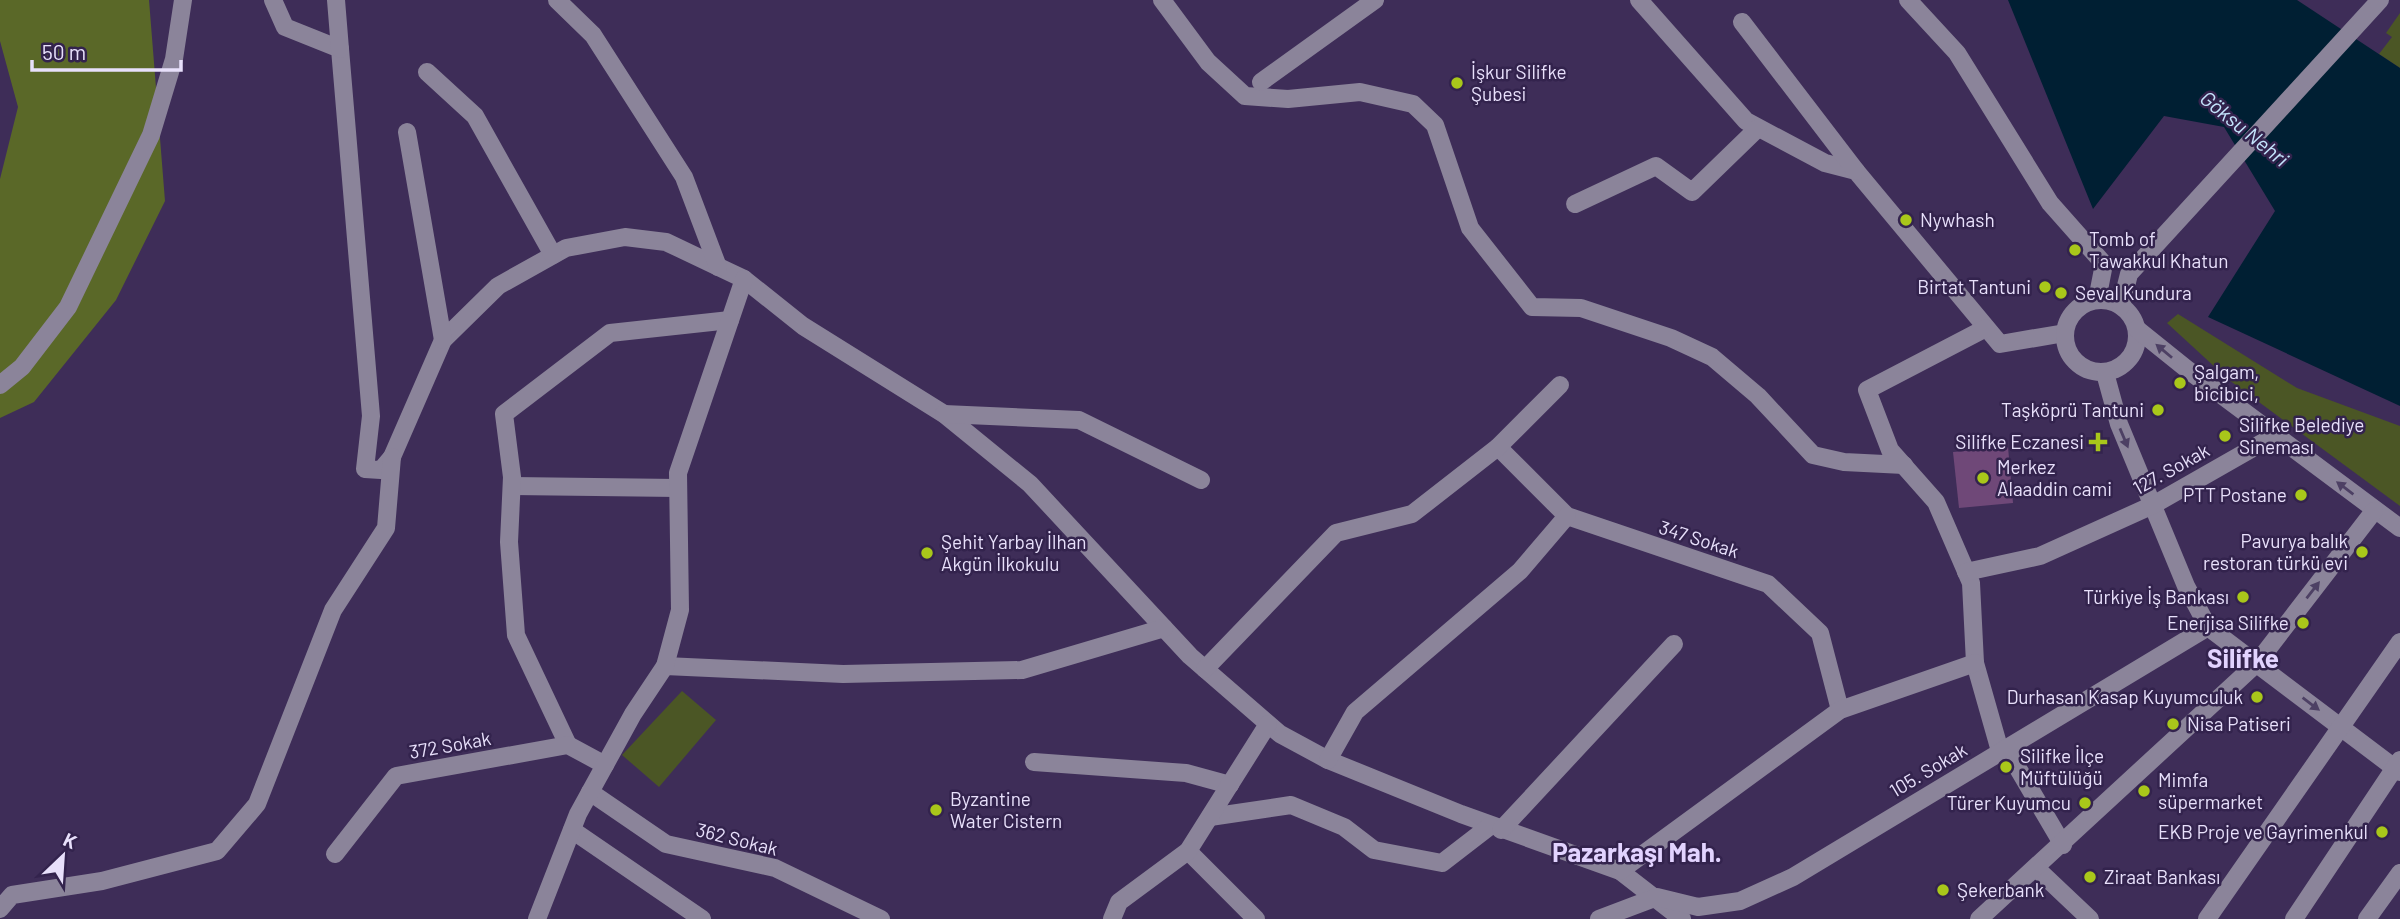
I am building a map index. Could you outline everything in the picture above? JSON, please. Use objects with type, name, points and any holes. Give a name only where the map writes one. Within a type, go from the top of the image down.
[{"type":"street","points":[[0,385],[22,367],[68,307],[151,135],[174,59],[183,0]]},
{"type":"street","points":[[272,0],[285,27],[340,49]]},
{"type":"street","points":[[336,0],[371,415],[365,469],[381,470],[392,457],[443,340],[498,286],[566,248],[625,237],[666,242],[744,279],[803,327],[944,414],[1030,484],[1164,628],[1205,669],[1280,734],[1328,760],[1495,828],[1620,871],[1682,919]]},
{"type":"street","points":[[557,0],[593,35],[684,177],[718,267]]},
{"type":"street","points":[[1161,0],[1208,62],[1245,96],[1288,99],[1360,92],[1413,104],[1435,125],[1471,228],[1532,306],[1581,309],[1671,338],[1712,357],[1758,396],[1813,455],[1844,462],[1903,465]]},
{"type":"street","points":[[1261,82],[1375,0]]},
{"type":"street","points":[[1639,0],[1746,121],[1825,163],[1856,171]]},
{"type":"street","points":[[1908,0],[1957,53],[2050,203],[2104,264],[2097,300]]},
{"type":"street","points":[[2122,306],[2129,274],[2376,4]]},
{"type":"street","points":[[1742,22],[1856,171],[2000,344],[2065,333]]},
{"type":"street","points":[[427,72],[475,116],[553,255]]},
{"type":"street","points":[[1575,204],[1656,166],[1692,192],[1758,128]]},
{"type":"street","points":[[407,132],[443,340]]},
{"type":"street","points":[[537,919],[590,792],[664,666],[680,610],[678,473],[744,279]]},
{"type":"street","points":[[2097,300],[2122,306],[2133,317],[2137,329],[2134,352],[2127,362],[2105,373],[2082,367],[2067,349],[2065,333],[2072,315],[2080,307],[2097,300]]},
{"type":"street","points":[[605,765],[568,745],[516,635],[509,542],[512,486],[505,414],[610,333],[730,320]]},
{"type":"street","points":[[1986,328],[1867,390],[1890,450],[1936,502],[1970,583],[1975,663],[2003,749],[2063,845]]},
{"type":"street","points":[[2137,329],[2274,436],[2400,528]]},
{"type":"street","points":[[2105,373],[2119,424],[2186,586],[2208,626],[2398,767],[2294,919]]},
{"type":"street","points":[[1205,669],[1336,533],[1412,514],[1498,447],[1560,385]]},
{"type":"street","points":[[944,414],[1079,420],[1201,480]]},
{"type":"street","name":"127. Sokak","points":[[1966,572],[2040,556],[2152,505],[2274,436]]},
{"type":"street","name":"347 Sokak","points":[[1498,447],[1567,516],[1768,584],[1820,634],[1840,710]]},
{"type":"street","points":[[0,909],[12,895],[102,881],[217,851],[257,804],[333,610],[386,528],[392,457]]},
{"type":"street","points":[[512,486],[678,488]]},
{"type":"street","points":[[1979,919],[2063,845],[2257,663],[2374,511]]},
{"type":"street","points":[[1328,760],[1355,712],[1520,571],[1567,516]]},
{"type":"street","name":"105. Sokak","points":[[1657,897],[1698,906],[1740,901],[1793,877],[2208,626]]},
{"type":"street","points":[[664,666],[843,674],[1022,670],[1164,628]]},
{"type":"street","points":[[2207,919],[2400,642]]},
{"type":"street","points":[[1210,817],[1292,805],[1344,827],[1374,850],[1442,863],[1495,828],[1674,644]]},
{"type":"street","points":[[1620,871],[1840,710],[1975,663]]},
{"type":"street","points":[[1112,919],[1119,902],[1188,850],[1268,724]]},
{"type":"street","name":"372 Sokak","points":[[335,853],[396,776],[568,745]]},
{"type":"street","points":[[1034,762],[1186,773],[1230,785]]},
{"type":"street","name":"362 Sokak","points":[[590,792],[666,844],[775,868],[881,919]]},
{"type":"street","points":[[572,830],[702,919]]},
{"type":"street","points":[[1188,850],[1256,919]]},
{"type":"street","points":[[2036,868],[2090,919]]},
{"type":"street","points":[[2367,919],[2400,873]]},
{"type":"street","points":[[1599,919],[1657,897]]},
{"type":"green space","points":[[0,0],[149,0],[165,201],[116,300],[34,402],[0,418],[0,179],[18,107],[0,41]]},
{"type":"green space","points":[[2400,13],[2400,68],[2379,54],[2392,37],[2386,33]]},
{"type":"green space","points":[[2178,314],[2297,388],[2400,426],[2400,506],[2229,380],[2167,323]]},
{"type":"green space","points":[[682,691],[716,720],[659,787],[622,755]]},
{"type":"water","name":"Göksu Nehri","points":[[2008,0],[2297,0],[2400,68],[2400,406],[2208,317],[2275,211],[2224,127],[2164,116],[2093,209]]},
{"type":"building","name":"Merkez Alaaddin cami","points":[[2008,447],[2013,503],[1959,508],[1953,452]]},
{"type":"place","name":"İşkur Silifke Şubesi","points":[[1457,83]]},
{"type":"place","name":"Nywhash","points":[[1906,220]]},
{"type":"place","name":"Tomb of Tawakkul Khatun","points":[[2075,250]]},
{"type":"place","name":"Birtat Tantuni","points":[[2045,287]]},
{"type":"place","name":"Seval Kundura","points":[[2061,293]]},
{"type":"place","name":"Şalgam, bicibici,","points":[[2180,383]]},
{"type":"place","name":"Taşköprü Tantuni","points":[[2158,410]]},
{"type":"place","name":"Silifke Belediye Sineması","points":[[2225,436]]},
{"type":"place","name":"Silifke Eczanesi","points":[[2098,442]]},
{"type":"place","name":"Merkez Alaaddin cami","points":[[1983,478]]},
{"type":"place","name":"PTT Postane","points":[[2301,495]]},
{"type":"place","name":"Pavurya balık restoran türkü evi","points":[[2362,552]]},
{"type":"place","name":"Şehit Yarbay İlhan Akgün İlkokulu","points":[[927,553]]},
{"type":"place","name":"Türkiye İş Bankası","points":[[2243,597]]},
{"type":"place","name":"Enerjisa Silifke","points":[[2303,623]]},
{"type":"place","name":"Durhasan Kasap Kuyumculuk","points":[[2257,697]]},
{"type":"place","name":"Nisa Patiseri","points":[[2173,724]]},
{"type":"place","name":"Silifke İlçe Müftülüğü","points":[[2006,767]]},
{"type":"place","name":"Mimfa süpermarket","points":[[2144,791]]},
{"type":"place","name":"Türer Kuyumcu","points":[[2085,803]]},
{"type":"place","name":"Byzantine Water Cistern","points":[[936,810]]},
{"type":"place","name":"EKB Proje ve Gayrimenkul","points":[[2382,832]]},
{"type":"place","name":"Ziraat Bankası","points":[[2090,877]]},
{"type":"place","name":"Şekerbank","points":[[1943,890]]},
{"type":"district","name":"Silifke","points":[[2243,659]]},
{"type":"district","name":"Pazarkaşı Mah.","points":[[1637,853]]}]
